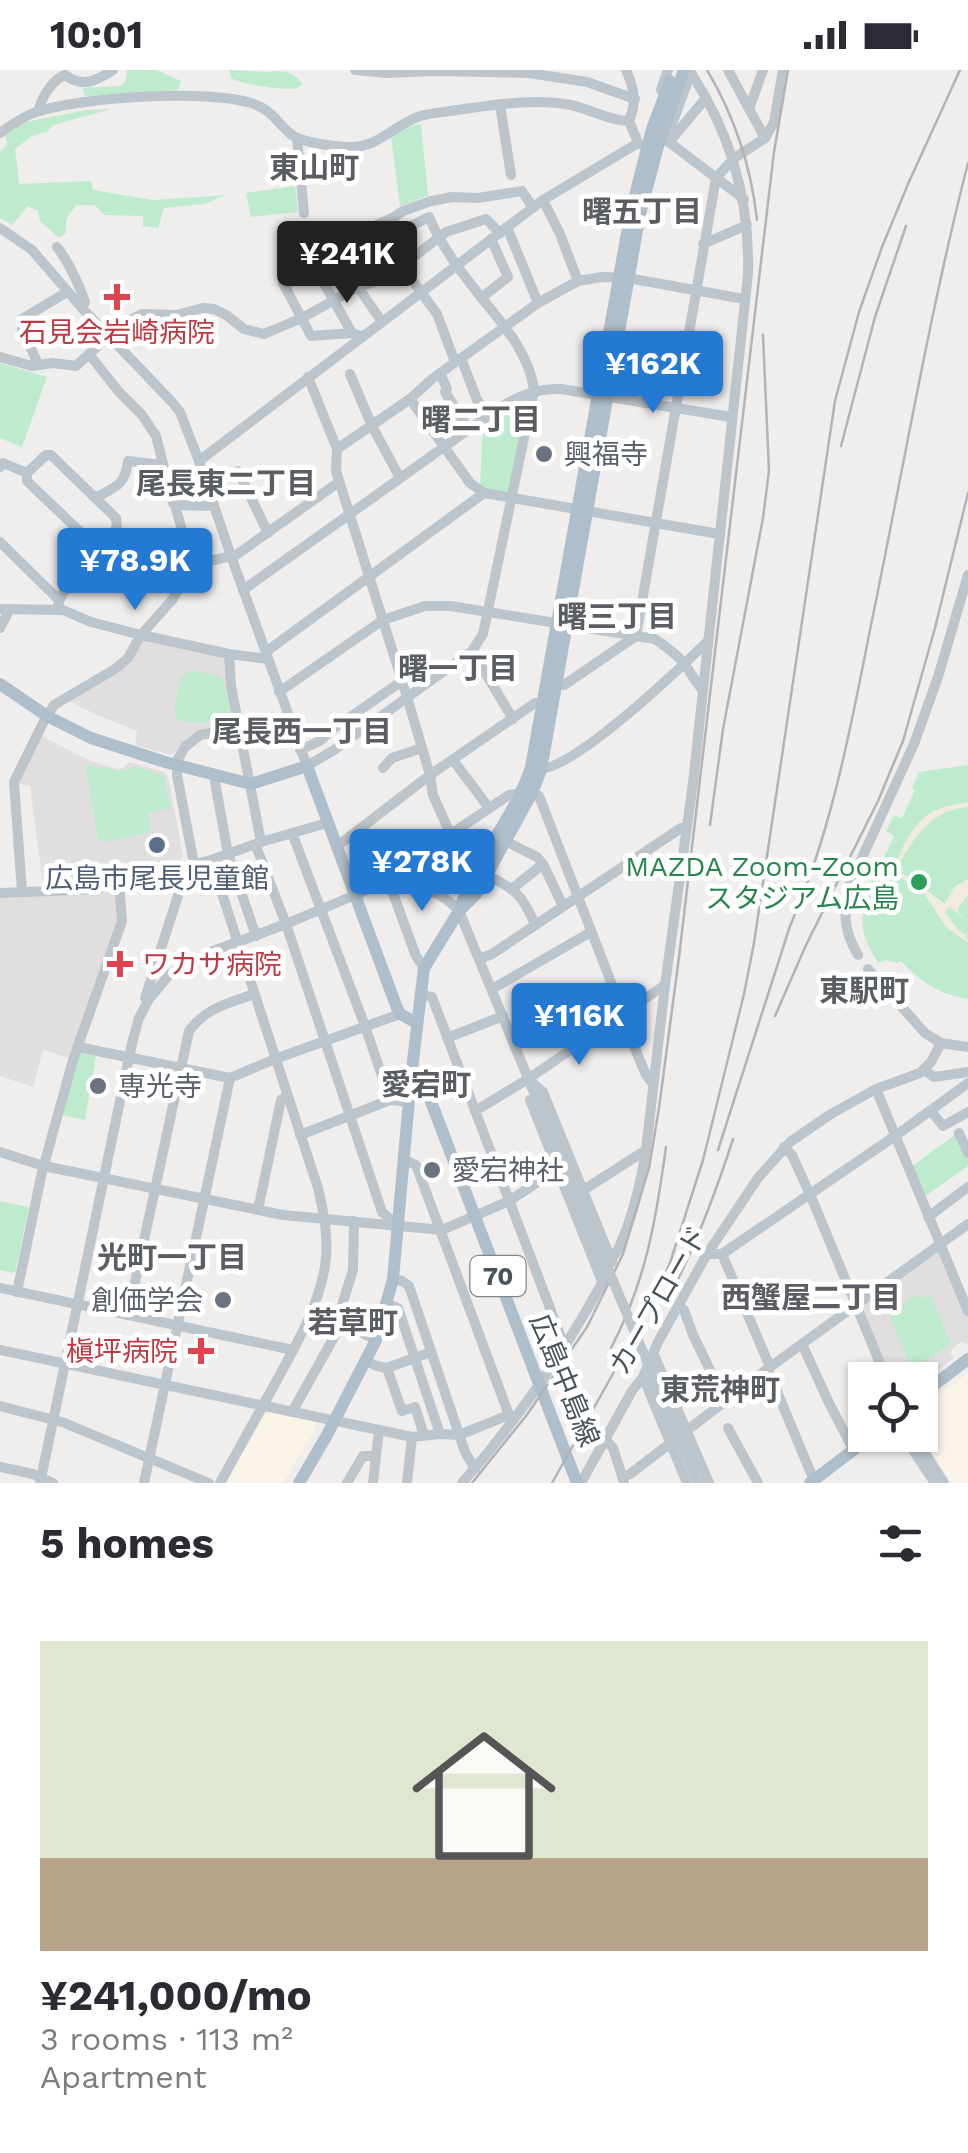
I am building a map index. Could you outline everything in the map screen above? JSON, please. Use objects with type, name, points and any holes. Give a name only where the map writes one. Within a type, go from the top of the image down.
[{"type":"main road","points":[[536,769],[543,703],[562,624],[623,278],[672,70]]},
{"type":"main road","points":[[655,142],[688,71]]},
{"type":"main road","points":[[300,1483],[376,1340],[393,1279],[410,1078],[424,968],[487,876],[528,793],[557,684],[562,624]]},
{"type":"main road","points":[[0,684],[47,716],[90,738],[176,765],[251,784],[307,766],[400,1014],[417,1022]]},
{"type":"main road","points":[[460,911],[467,886],[528,793]]},
{"type":"main road","name":"広島中島線","points":[[410,1078],[422,1080],[425,1086],[579,1483]]},
{"type":"main road","points":[[938,1382],[968,1360]]},
{"type":"main road","points":[[813,1482],[849,1452]]},
{"type":"street","points":[[38,111],[39,104],[62,75],[74,82],[92,82],[113,70]]},
{"type":"street","points":[[355,70],[386,74],[529,72],[587,82],[634,99]]},
{"type":"street","points":[[626,70],[634,88],[629,121]]},
{"type":"street","points":[[728,70],[765,138]]},
{"type":"street","points":[[750,106],[763,70]]},
{"type":"street","points":[[557,684],[564,685],[636,636],[716,178],[733,159],[765,138],[778,124],[783,70]]},
{"type":"street","points":[[462,1483],[568,1344],[628,1224],[646,1150],[748,274],[744,199],[733,159],[706,98],[688,71]]},
{"type":"street","points":[[0,133],[38,111],[98,102],[217,96],[269,110],[297,138],[338,146],[365,146],[421,116],[544,102],[588,108],[629,121],[744,199]]},
{"type":"street","points":[[200,461],[357,335],[382,322],[543,200],[655,142],[706,98]]},
{"type":"street","points":[[500,105],[511,175]]},
{"type":"street","points":[[297,138],[304,213]]},
{"type":"street","points":[[316,244],[346,239],[430,201],[522,191],[533,208]]},
{"type":"street","points":[[543,200],[578,282]]},
{"type":"street","points":[[0,228],[32,250],[180,412],[307,766],[472,651],[484,634],[534,390],[528,367],[504,326],[438,238],[429,218],[383,240],[346,268],[282,283],[311,336],[357,335]]},
{"type":"street","points":[[0,357],[32,366],[76,366],[107,335],[142,314],[176,314],[203,308],[226,315],[253,333],[264,334],[358,287],[386,278],[446,232],[486,220],[499,233],[538,303]]},
{"type":"street","points":[[704,244],[747,225]]},
{"type":"street","points":[[481,298],[508,277],[499,233]]},
{"type":"street","points":[[383,240],[437,314],[477,400],[488,415]]},
{"type":"street","points":[[57,247],[80,285],[85,302],[82,308]]},
{"type":"street","points":[[346,268],[382,322]]},
{"type":"street","points":[[320,276],[357,335]]},
{"type":"street","points":[[337,450],[504,326],[578,282],[623,278],[744,299]]},
{"type":"street","points":[[38,364],[22,329],[22,320],[67,292]]},
{"type":"street","points":[[90,354],[156,436],[185,544],[198,559],[204,562],[236,555],[339,482]]},
{"type":"street","points":[[440,373],[448,389],[445,392],[469,430]]},
{"type":"street","points":[[350,374],[400,478]]},
{"type":"street","points":[[308,378],[337,450],[339,482],[407,697],[433,795],[467,886]]},
{"type":"street","points":[[243,590],[488,415],[534,390],[602,394],[732,417]]},
{"type":"street","points":[[410,399],[470,483],[484,493],[719,534]]},
{"type":"street","points":[[50,455],[116,518],[117,528],[97,548],[27,481],[27,473],[50,455]]},
{"type":"street","points":[[95,498],[126,476],[128,461],[162,465]]},
{"type":"street","points":[[1,462],[27,473]]},
{"type":"street","points":[[238,471],[268,532]]},
{"type":"street","points":[[0,542],[63,610],[90,622],[229,654],[268,655],[484,493]]},
{"type":"street","points":[[175,505],[214,506]]},
{"type":"street","points":[[58,605],[75,568],[68,557],[84,536]]},
{"type":"street","points":[[22,892],[14,782],[47,716],[54,704],[128,658],[141,634],[182,587],[198,559]]},
{"type":"street","points":[[858,954],[844,920],[850,884],[914,744],[968,575]]},
{"type":"street","points":[[0,628],[5,609],[58,605]]},
{"type":"street","points":[[279,692],[383,620],[425,606],[490,611],[655,639],[685,664],[702,690]]},
{"type":"street","points":[[536,769],[550,768],[612,727],[707,642]]},
{"type":"street","points":[[472,651],[513,719]]},
{"type":"street","points":[[229,654],[258,844],[382,1212],[398,1226]]},
{"type":"street","points":[[300,750],[320,741],[402,681]]},
{"type":"street","points":[[336,847],[430,776],[535,704],[543,703]]},
{"type":"street","points":[[41,1480],[139,1018],[188,866],[176,765],[185,747],[200,735],[239,727]]},
{"type":"street","points":[[383,768],[392,758],[422,748]]},
{"type":"street","points":[[454,760],[489,808]]},
{"type":"street","points":[[217,775],[228,854],[256,936]]},
{"type":"street","points":[[0,778],[14,782]]},
{"type":"street","points":[[139,1018],[166,978],[191,962],[354,896],[512,794],[528,793],[539,796],[621,1016],[646,1075],[654,1084]]},
{"type":"street","points":[[0,893],[81,890],[118,884],[328,823]]},
{"type":"street","points":[[480,959],[686,828]]},
{"type":"street","points":[[292,833],[390,1100]]},
{"type":"street","points":[[505,841],[543,864],[562,906]]},
{"type":"street","points":[[211,860],[325,1219],[325,1264],[314,1308],[220,1483]]},
{"type":"street","points":[[513,888],[543,864]]},
{"type":"street","points":[[487,876],[513,888],[535,924]]},
{"type":"street","points":[[387,877],[423,886],[460,911],[698,1483]]},
{"type":"street","points":[[387,877],[424,968]]},
{"type":"street","points":[[16,1292],[44,1166],[78,1047],[122,921],[118,884]]},
{"type":"street","points":[[492,989],[591,932]]},
{"type":"street","points":[[157,958],[157,968],[166,978]]},
{"type":"street","points":[[868,969],[918,1026],[940,1043],[968,1047]]},
{"type":"street","points":[[475,1111],[665,985]]},
{"type":"street","points":[[128,1315],[189,1031],[201,1016],[254,994]]},
{"type":"street","points":[[420,994],[432,997],[561,1337],[568,1344]]},
{"type":"street","points":[[78,1047],[230,1078],[400,1014]]},
{"type":"street","points":[[447,1038],[502,1016]]},
{"type":"street","points":[[940,1043],[924,1070],[934,1077],[968,1072]]},
{"type":"street","name":"カープロード","points":[[579,1483],[643,1377],[707,1254],[745,1195],[784,1147],[876,1089],[924,1070]]},
{"type":"street","points":[[144,1483],[230,1078]]},
{"type":"street","points":[[528,1079],[529,1098],[601,1282]]},
{"type":"street","points":[[528,1079],[543,1092],[612,1261]]},
{"type":"street","points":[[707,1254],[722,1254],[968,1084]]},
{"type":"street","points":[[876,1089],[968,1312]]},
{"type":"street","points":[[258,1210],[281,1100],[287,1095]]},
{"type":"street","points":[[300,1135],[390,1100],[409,1102]]},
{"type":"street","points":[[931,1111],[943,1126],[968,1112]]},
{"type":"street","points":[[959,1133],[968,1152]]},
{"type":"street","points":[[784,1147],[810,1194],[879,1362]]},
{"type":"street","points":[[582,1191],[646,1150]]},
{"type":"street","points":[[0,1152],[44,1166],[282,1215],[442,1230],[509,1201],[556,1170]]},
{"type":"street","points":[[405,1160],[416,1165],[512,1417]]},
{"type":"street","points":[[928,1216],[968,1187]]},
{"type":"street","points":[[292,1412],[339,1322],[352,1270],[354,1222]]},
{"type":"street","points":[[605,1439],[613,1448],[623,1480],[685,1430],[968,1224]]},
{"type":"street","points":[[722,1254],[813,1482]]},
{"type":"street","points":[[393,1279],[409,1286],[465,1452],[475,1469]]},
{"type":"street","points":[[0,1288],[293,1350]]},
{"type":"street","points":[[318,1292],[345,1297]]},
{"type":"street","points":[[386,1303],[398,1308],[440,1434]]},
{"type":"street","points":[[678,1305],[684,1310],[712,1374]]},
{"type":"street","points":[[314,1308],[376,1340]]},
{"type":"street","points":[[802,1344],[848,1440]]},
{"type":"street","points":[[0,1350],[418,1436],[459,1435],[512,1417]]},
{"type":"street","points":[[366,1361],[386,1368],[431,1352]]},
{"type":"street","points":[[654,1355],[709,1483]]},
{"type":"street","points":[[386,1368],[402,1411],[415,1407],[418,1436],[406,1483]]},
{"type":"street","points":[[643,1377],[687,1483]]},
{"type":"street","points":[[0,1406],[53,1419],[209,1483]]},
{"type":"street","points":[[728,1428],[758,1483]]},
{"type":"street","points":[[373,1483],[378,1430]]},
{"type":"street","points":[[915,1452],[935,1483]]},
{"type":"street","points":[[924,1452],[944,1483]]},
{"type":"street","points":[[347,1483],[363,1456],[376,1456]]},
{"type":"street","points":[[0,1467],[53,1483]]},
{"type":"shaded area","points":[[146,641],[226,659],[233,725],[192,734],[172,755],[135,745],[137,731],[66,700],[130,664]]},
{"type":"shaded area","points":[[40,735],[88,760],[117,769],[130,762],[163,772],[168,777],[181,860],[99,881],[43,884],[30,786],[19,784]]},
{"type":"shaded area","points":[[116,890],[118,920],[70,1058],[43,1050],[33,1087],[0,1076],[0,898]]},
{"type":"shaded area","points":[[941,1251],[968,1316],[968,1345],[959,1343],[950,1352],[954,1358],[938,1370],[938,1362],[883,1362],[862,1312],[864,1302]]},
{"type":"shaded area","points":[[968,1373],[968,1483],[952,1483],[931,1452],[938,1452],[938,1396]]},
{"type":"shaded area","points":[[264,1415],[314,1422],[316,1428],[283,1483],[226,1483]]},
{"type":"green space","points":[[127,70],[156,70],[181,81],[178,90],[85,96],[82,88],[125,83]]},
{"type":"green space","points":[[229,70],[284,72],[303,84],[291,89],[252,85],[231,78]]},
{"type":"green space","points":[[111,109],[54,125],[15,149],[19,184],[91,181],[93,190],[153,200],[226,195],[204,204],[164,208],[158,228],[143,226],[143,216],[104,215],[95,205],[76,205],[66,219],[66,233],[59,238],[40,221],[38,211],[28,206],[12,225],[0,218],[0,152],[7,144],[5,135],[25,122]]},
{"type":"green space","points":[[421,124],[428,196],[400,206],[391,136]]},
{"type":"green space","points":[[295,186],[298,212],[251,217],[246,193]]},
{"type":"green space","points":[[0,363],[47,377],[22,447],[0,438]]},
{"type":"green space","points":[[530,397],[508,493],[485,489],[480,485],[483,423],[514,401]]},
{"type":"green space","points":[[191,670],[222,677],[229,709],[226,720],[177,719],[174,711],[181,677]]},
{"type":"green space","points":[[85,765],[123,771],[134,766],[164,776],[170,808],[148,813],[151,832],[104,842],[98,838]]},
{"type":"green space","name":"MAZDA Zoom-Zoom スタジアム広島","points":[[968,765],[968,999],[931,986],[901,961],[878,963],[865,937],[863,922],[874,871],[894,836],[886,831],[894,815],[902,818],[919,772]]},
{"type":"green space","points":[[81,1053],[96,1056],[85,1120],[61,1115]]},
{"type":"green space","points":[[957,1133],[968,1166],[923,1198],[911,1167]]},
{"type":"green space","points":[[0,1201],[29,1207],[15,1273],[0,1270]]},
{"type":"green space","points":[[930,1294],[951,1344],[923,1362],[909,1362],[889,1314],[915,1296],[924,1298]]},
{"type":"sand","points":[[968,803],[968,807],[943,814],[924,827],[897,869],[945,904],[954,887],[968,879],[968,895],[958,908],[968,921],[949,907],[945,912],[957,929],[968,932],[968,943],[946,927],[925,895],[892,871],[918,823],[938,809]]},
{"type":"railway","points":[[707,70],[740,142],[757,220]]},
{"type":"railway","points":[[472,1483],[526,1416],[587,1327],[623,1254],[649,1168],[679,957],[774,152],[788,70]]},
{"type":"railway","points":[[552,1483],[670,1263],[703,1160],[754,943],[835,401],[859,312],[882,247],[960,70]]},
{"type":"railway","points":[[718,1150],[790,926],[818,853],[839,778],[968,163]]},
{"type":"railway","points":[[841,446],[875,317],[906,226]]},
{"type":"railway","points":[[710,825],[769,471],[763,335]]},
{"type":"railway","points":[[775,1016],[903,741],[968,493]]},
{"type":"railway","points":[[667,1301],[704,1221],[733,1139]]},
{"type":"railway","points":[[611,1348],[633,1299],[648,1250],[666,1147]]},
{"type":"place","name":"石見会岩崎病院","points":[[117,297]]},
{"type":"place","name":"興福寺","points":[[544,454]]},
{"type":"place","name":"広島市尾長児童館","points":[[157,845]]},
{"type":"place","name":"MAZDA Zoom-Zoom スタジアム広島","points":[[919,882]]},
{"type":"place","name":"ワカサ病院","points":[[120,964]]},
{"type":"place","name":"専光寺","points":[[98,1086]]},
{"type":"place","name":"愛宕神社","points":[[432,1170]]},
{"type":"place","name":"創価学会","points":[[223,1300]]},
{"type":"place","name":"槇坪病院","points":[[201,1351]]},
{"type":"district","name":"東山町","points":[[314,168]]},
{"type":"district","name":"曙五丁目","points":[[642,212]]},
{"type":"district","name":"曙二丁目","points":[[481,420]]},
{"type":"district","name":"尾長東二丁目","points":[[226,484]]},
{"type":"district","name":"曙三丁目","points":[[617,617]]},
{"type":"district","name":"曙一丁目","points":[[458,669]]},
{"type":"district","name":"尾長西一丁目","points":[[302,732]]},
{"type":"district","name":"東駅町","points":[[864,991]]},
{"type":"district","name":"愛宕町","points":[[426,1085]]},
{"type":"district","name":"光町一丁目","points":[[172,1258]]},
{"type":"district","name":"西蟹屋二丁目","points":[[811,1298]]},
{"type":"district","name":"若草町","points":[[353,1323]]},
{"type":"district","name":"東荒神町","points":[[720,1390]]}]
